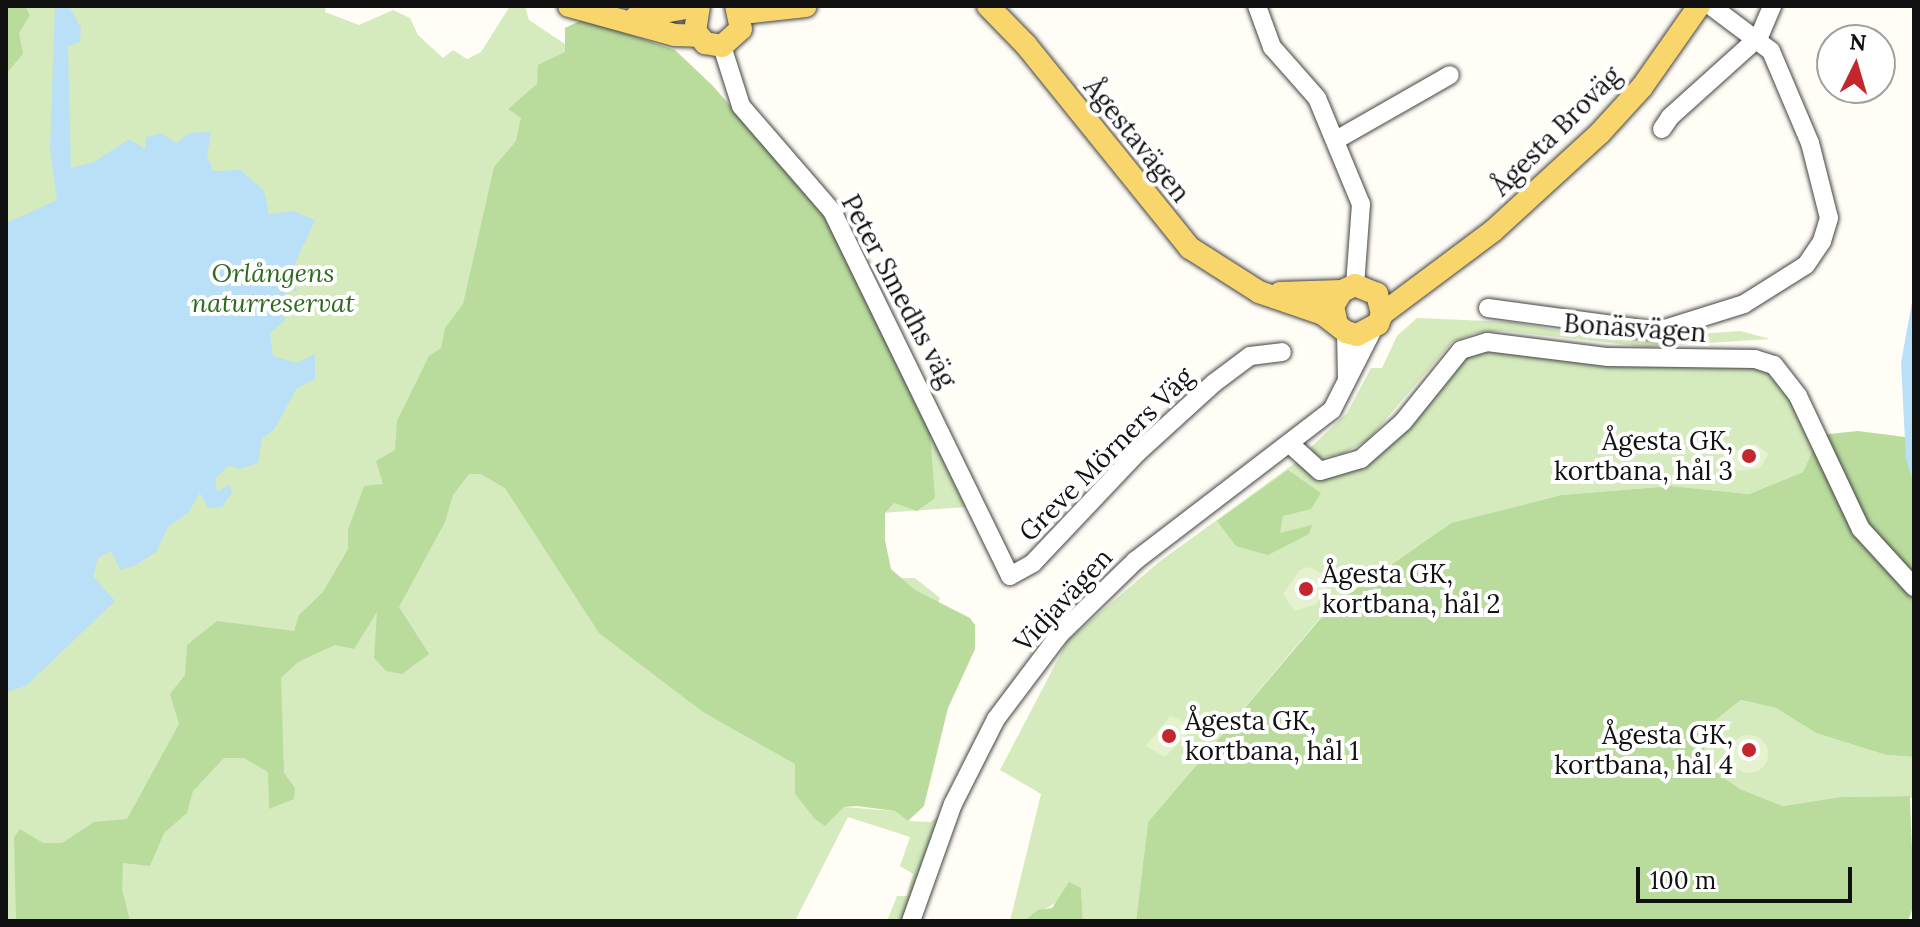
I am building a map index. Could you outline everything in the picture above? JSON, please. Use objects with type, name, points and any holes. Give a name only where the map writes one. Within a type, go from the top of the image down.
[{"type":"main road","points":[[569,6],[623,18],[675,35],[698,36],[722,46],[738,14],[755,29],[797,8]]},
{"type":"main road","points":[[623,18],[674,14],[698,6]]},
{"type":"main road","points":[[698,6],[694,25],[698,36]]},
{"type":"main road","name":"Ågestavägen","points":[[988,6],[1026,45],[1190,248],[1259,292],[1323,314],[1341,328]]},
{"type":"main road","name":"Ågesta Broväg","points":[[1377,322],[1431,275],[1493,231],[1600,133],[1642,87],[1699,6]]},
{"type":"main road","name":"Ågesta Broväg","points":[[1355,288],[1431,275]]},
{"type":"main road","points":[[1259,292],[1355,288],[1377,294],[1377,322],[1341,328],[1333,306],[1355,288]]},
{"type":"street","points":[[1257,6],[1272,47],[1317,98],[1361,204],[1355,288]]},
{"type":"street","points":[[1488,308],[1658,331],[1744,304],[1806,265],[1822,241],[1829,218],[1823,181],[1771,51],[1759,37],[1711,6]]},
{"type":"street","points":[[1662,129],[1759,37],[1772,6]]},
{"type":"street","name":"Peter Smedhs väg","points":[[722,46],[741,106],[832,211],[1010,576]]},
{"type":"street","points":[[1336,140],[1450,75]]},
{"type":"street","name":"Vidjavägen","points":[[911,921],[953,804],[996,719],[1060,634],[1135,561],[1332,410],[1377,322]]},
{"type":"street","points":[[1341,328],[1346,387]]},
{"type":"street","name":"Bonäsvägen","points":[[1290,444],[1320,471],[1361,459],[1403,422],[1461,350],[1487,342],[1608,357],[1755,359],[1774,365],[1798,396],[1861,529],[1914,587]]},
{"type":"street","name":"Greve Mörners Väg","points":[[1010,576],[1033,563],[1137,453],[1214,383],[1250,356],[1282,352]]},
{"type":"green space","name":"Orlångens naturreservat","points":[[6,6],[326,6],[325,12],[359,25],[393,10],[410,18],[418,35],[443,58],[453,50],[467,59],[481,52],[510,6],[525,6],[529,20],[834,223],[967,507],[867,514],[891,578],[915,578],[940,598],[867,803],[844,807],[895,811],[908,821],[931,822],[953,804],[911,921],[887,921],[897,896],[907,896],[913,874],[900,866],[910,837],[848,817],[795,921],[6,921]]},
{"type":"green space","points":[[6,6],[25,6],[30,15],[19,33],[23,54],[6,74]]},
{"type":"green space","points":[[584,19],[675,50],[713,86],[831,222],[930,433],[935,498],[917,511],[894,503],[885,513],[885,540],[891,569],[915,590],[970,618],[975,625],[975,649],[948,708],[924,806],[908,821],[895,811],[857,806],[844,807],[825,826],[815,819],[795,794],[795,764],[703,712],[599,633],[505,488],[481,474],[469,474],[453,495],[445,522],[399,607],[429,654],[402,674],[386,671],[374,658],[377,612],[354,649],[335,645],[298,662],[281,678],[284,773],[295,788],[294,799],[269,809],[268,772],[244,758],[224,758],[193,791],[187,813],[164,833],[150,866],[123,863],[122,889],[130,921],[16,921],[14,837],[20,829],[43,843],[62,843],[94,822],[127,819],[179,724],[170,694],[185,675],[187,645],[217,621],[294,631],[299,615],[323,592],[348,549],[348,530],[364,486],[383,484],[376,461],[395,450],[397,421],[429,356],[441,348],[445,328],[463,304],[494,167],[516,141],[521,118],[508,109],[537,84],[538,65],[565,52],[565,28]]},
{"type":"green space","points":[[1417,318],[1512,322],[1612,340],[1740,331],[1770,339],[1646,347],[1504,331],[1474,333],[1452,342],[1368,440],[1342,454],[1316,458],[1310,448],[1347,413],[1371,368],[1382,368],[1397,336]]},
{"type":"green space","points":[[1461,350],[1774,365],[1820,435],[1803,472],[1749,494],[1671,486],[1561,495],[1451,523],[1331,605],[1148,822],[1136,921],[1083,921],[1081,888],[1024,921],[1010,921],[1041,794],[1000,770],[1068,640],[1159,562],[1302,458],[1320,471],[1361,459]]},
{"type":"green space","points":[[1858,431],[1905,437],[1914,485],[1914,757],[1886,755],[1816,733],[1776,708],[1741,700],[1708,726],[1702,762],[1740,789],[1783,806],[1840,797],[1910,796],[1914,905],[1908,921],[1136,921],[1148,822],[1331,606],[1451,523],[1561,495],[1671,486],[1749,494],[1803,472],[1820,435]]},
{"type":"green space","name":"Ågesta GK, kortbana, hål 3","points":[[1756,444],[1768,454],[1760,468],[1734,471],[1726,464],[1735,451]]},
{"type":"green space","points":[[1288,470],[1321,493],[1311,509],[1283,516],[1280,533],[1312,525],[1309,534],[1268,555],[1236,546],[1217,521]]},
{"type":"green space","name":"Ågesta GK, kortbana, hål 2","points":[[1310,567],[1324,575],[1327,592],[1316,604],[1295,611],[1283,594],[1300,570]]},
{"type":"green space","points":[[1741,700],[1776,708],[1816,733],[1886,755],[1914,757],[1914,803],[1910,796],[1840,797],[1783,806],[1740,789],[1702,762],[1708,726]]},
{"type":"green space","name":"Ågesta GK, kortbana, hål 1","points":[[1170,716],[1185,722],[1188,733],[1165,757],[1146,746]]},
{"type":"green space","name":"Ågesta GK, kortbana, hål 4","points":[[1749,735],[1762,741],[1768,754],[1762,767],[1749,773],[1736,767],[1730,754],[1736,741]]},
{"type":"green space","points":[[1069,882],[1081,888],[1083,921],[1024,921],[1038,910],[1052,908]]},
{"type":"water","points":[[55,6],[69,6],[81,28],[80,42],[68,46],[71,168],[94,162],[129,139],[145,149],[146,137],[161,133],[176,143],[189,133],[211,132],[207,156],[213,171],[241,170],[264,191],[269,214],[293,211],[315,220],[292,270],[297,292],[287,287],[282,307],[285,320],[270,333],[273,356],[296,363],[315,354],[315,379],[297,388],[274,430],[262,438],[258,463],[239,469],[229,465],[215,479],[217,492],[230,484],[232,493],[222,507],[208,508],[200,493],[188,513],[168,527],[156,552],[136,565],[120,570],[111,551],[98,558],[93,576],[115,601],[26,686],[6,692],[6,223],[57,200],[50,149]]},
{"type":"water","points":[[1914,291],[1914,485],[1906,459],[1901,363]]},
{"type":"place","name":"Ågesta GK, kortbana, hål 3","points":[[1749,456]]},
{"type":"place","name":"Ågesta GK, kortbana, hål 2","points":[[1306,589]]},
{"type":"place","name":"Ågesta GK, kortbana, hål 1","points":[[1169,736]]},
{"type":"place","name":"Ågesta GK, kortbana, hål 4","points":[[1749,750]]}]
